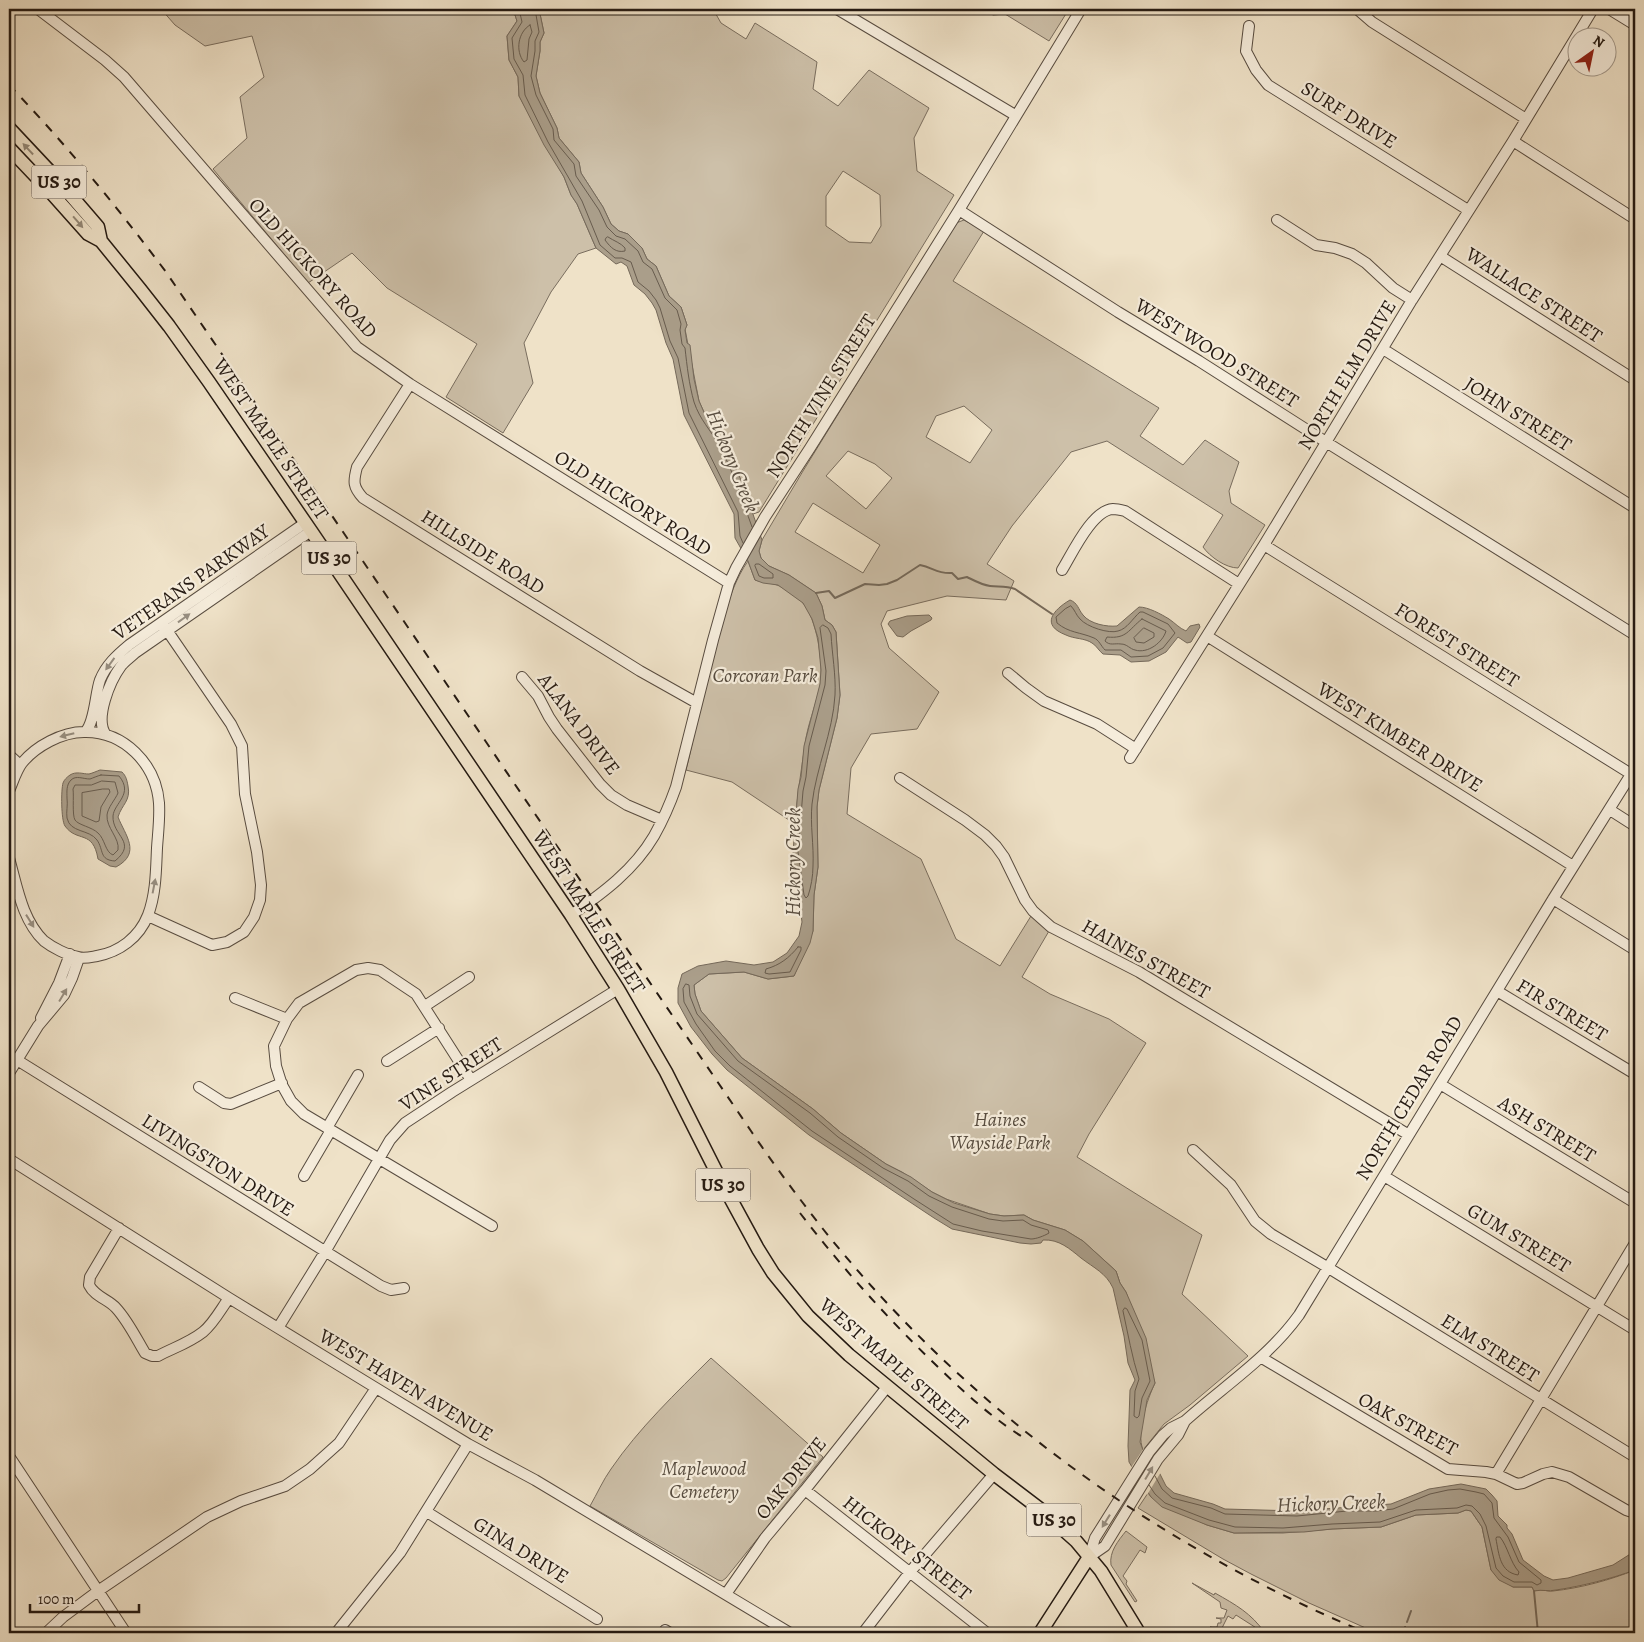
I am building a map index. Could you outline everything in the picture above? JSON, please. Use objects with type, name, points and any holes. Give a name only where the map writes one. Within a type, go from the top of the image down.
[{"type":"main road","name":"WEST MAPLE STREET","points":[[9,128],[98,227],[101,241]]},
{"type":"main road","name":"WEST MAPLE STREET","points":[[9,148],[88,234],[101,241],[175,334],[308,527],[571,915],[618,989],[666,1072],[721,1181],[773,1273],[797,1303],[849,1356],[1058,1524],[1089,1557]]},
{"type":"main road","name":"NORTH CEDAR ROAD","points":[[1040,1633],[1089,1557]]},
{"type":"main road","name":"US 30","points":[[1089,1557],[1101,1571],[1139,1633]]},
{"type":"street","name":"OLD HICKORY ROAD","points":[[38,9],[105,60],[124,77],[356,347],[410,384],[729,584]]},
{"type":"street","points":[[837,9],[1015,115]]},
{"type":"street","name":"NORTH VINE STREET","points":[[571,915],[616,882],[646,848],[662,820],[676,787],[729,584],[736,568],[765,517],[959,210],[1080,9]]},
{"type":"street","points":[[1358,9],[1372,22],[1526,119]]},
{"type":"street","name":"NORTH ELM DRIVE","points":[[1130,758],[1264,545],[1412,300],[1513,141],[1592,9]]},
{"type":"street","points":[[1609,9],[1635,25]]},
{"type":"street","name":"SURF DRIVE","points":[[1248,26],[1246,51],[1256,70],[1268,85],[1468,210]]},
{"type":"street","points":[[1513,141],[1635,219]]},
{"type":"street","name":"WEST WOOD STREET","points":[[959,210],[1635,635]]},
{"type":"street","points":[[1278,220],[1316,245],[1335,248],[1352,254],[1366,263],[1392,288],[1412,300]]},
{"type":"street","name":"WALLACE STREET","points":[[1440,256],[1635,380]]},
{"type":"street","name":"JOHN STREET","points":[[1383,349],[1635,508]]},
{"type":"street","name":"HILLSIDE ROAD","points":[[410,384],[357,467],[354,478],[356,490],[363,498],[640,671],[697,703]]},
{"type":"street","points":[[1062,570],[1090,524],[1100,515],[1112,509],[1125,511],[1239,584]]},
{"type":"street","name":"VETERANS PARKWAY","points":[[84,732],[88,729],[92,718],[101,679],[112,660],[129,645],[165,626],[308,527]]},
{"type":"street","name":"FOREST STREET","points":[[1264,545],[1633,771]]},
{"type":"street","points":[[148,916],[212,945],[227,942],[244,932],[254,917],[260,900],[261,885],[257,852],[245,794],[242,746],[231,724],[165,626]]},
{"type":"street","name":"VETERANS PARKWAY","points":[[106,735],[103,731],[101,720],[111,682],[122,664],[165,626]]},
{"type":"street","name":"WEST KIMBER DRIVE","points":[[1207,636],[1573,866]]},
{"type":"street","points":[[1008,673],[1044,701],[1097,724],[1136,749]]},
{"type":"street","name":"ALANA DRIVE","points":[[522,676],[538,696],[557,729],[600,784],[611,795],[627,805],[662,820]]},
{"type":"street","points":[[9,790],[20,765],[41,746],[57,738],[84,732],[106,735],[126,743],[151,772],[159,803],[156,880],[148,916],[136,935],[123,946],[109,954],[74,956],[44,940],[31,924],[25,913],[9,858]]},
{"type":"street","points":[[9,755],[20,765]]},
{"type":"street","name":"NORTH CEDAR ROAD","points":[[1089,1557],[1095,1538],[1156,1442],[1171,1428],[1185,1421],[1262,1358],[1294,1322],[1552,899],[1633,771]]},
{"type":"street","name":"HAINES STREET","points":[[900,778],[985,835],[1004,857],[1025,900],[1033,911],[1051,927],[1139,972],[1409,1135]]},
{"type":"street","points":[[1610,810],[1635,826]]},
{"type":"street","points":[[1552,899],[1635,950]]},
{"type":"street","points":[[9,1073],[38,1026],[62,976],[74,956]]},
{"type":"street","points":[[471,1080],[416,994],[380,970],[368,968],[356,970],[299,1003],[287,1019],[274,1046],[276,1066],[282,1083],[291,1101],[304,1114],[492,1226]]},
{"type":"street","points":[[425,1006],[469,977]]},
{"type":"street","name":"VINE STREET","points":[[278,1328],[390,1140],[405,1123],[618,989]]},
{"type":"street","name":"FIR STREET","points":[[1497,991],[1635,1074]]},
{"type":"street","points":[[235,998],[287,1019]]},
{"type":"street","points":[[387,1061],[438,1028]]},
{"type":"street","name":"LIVINGSTON DRIVE","points":[[17,1060],[381,1286],[391,1290],[404,1288]]},
{"type":"street","points":[[304,1176],[358,1075]]},
{"type":"street","points":[[199,1087],[224,1104],[231,1104],[282,1083]]},
{"type":"street","name":"ASH STREET","points":[[1440,1084],[1635,1203]]},
{"type":"street","name":"ELM STREET","points":[[1194,1150],[1231,1185],[1255,1221],[1271,1234],[1635,1457]]},
{"type":"street","name":"WEST HAVEN AVENUE","points":[[9,1159],[229,1298],[468,1444],[543,1485],[790,1633]]},
{"type":"street","name":"GUM STREET","points":[[1384,1176],[1635,1330]]},
{"type":"street","points":[[119,1228],[90,1277],[89,1285],[96,1294],[120,1312],[145,1353],[158,1356],[205,1331],[229,1298]]},
{"type":"street","points":[[1496,1474],[1635,1243]]},
{"type":"street","name":"OAK STREET","points":[[1262,1358],[1448,1469],[1496,1474],[1517,1484],[1543,1474],[1560,1473],[1630,1512]]},
{"type":"street","name":"OAK DRIVE","points":[[726,1594],[765,1538],[887,1387]]},
{"type":"street","points":[[46,1633],[63,1617],[98,1591],[207,1517],[241,1501],[285,1486],[310,1469],[339,1443],[376,1388]]},
{"type":"street","name":"NORTH CEDAR ROAD","points":[[1089,1557],[1105,1546],[1134,1496],[1164,1450],[1178,1435],[1185,1421]]},
{"type":"street","points":[[336,1633],[400,1552],[427,1512],[468,1444]]},
{"type":"street","points":[[9,1456],[126,1633]]},
{"type":"street","points":[[863,1633],[910,1572],[994,1474]]},
{"type":"street","name":"HICKORY STREET","points":[[805,1490],[987,1633]]},
{"type":"street","name":"GINA DRIVE","points":[[427,1512],[597,1619]]},
{"type":"green space","points":[[161,9],[202,11],[212,9],[513,9],[517,21],[507,36],[509,60],[518,77],[519,96],[564,177],[596,248],[578,254],[551,292],[524,343],[533,383],[503,433],[446,397],[477,344],[387,288],[352,253],[308,283],[213,169],[247,138],[240,97],[264,77],[252,36],[205,46],[175,25]]},
{"type":"green space","points":[[539,9],[713,9],[721,23],[746,39],[755,23],[817,62],[813,89],[838,106],[869,70],[929,108],[914,138],[917,171],[954,195],[759,512],[753,514],[741,480],[722,441],[707,419],[699,401],[685,329],[687,325],[681,307],[669,296],[656,266],[647,259],[642,248],[628,234],[619,231],[611,224],[603,207],[581,173],[579,162],[559,138],[557,128],[540,93],[536,76],[540,42],[544,33]],"holes":[[[843,171],[880,195],[881,226],[871,243],[849,242],[826,226],[826,196]]]},
{"type":"green space","points":[[984,9],[1069,9],[1049,41],[1005,14],[993,15]]},
{"type":"green space","name":"Haines Wayside Park","points":[[964,220],[984,231],[953,281],[1159,408],[1140,436],[1183,465],[1205,440],[1239,462],[1229,491],[1231,503],[1265,525],[1238,568],[1233,568],[1214,558],[1203,547],[1223,515],[1107,441],[1071,452],[1012,526],[987,564],[1014,581],[1006,600],[947,596],[887,611],[881,624],[889,648],[939,692],[917,729],[871,734],[851,768],[847,814],[921,859],[956,939],[1000,966],[1031,916],[1049,931],[1022,977],[1050,994],[1109,1019],[1146,1043],[1089,1134],[1077,1157],[1202,1235],[1182,1294],[1248,1356],[1190,1405],[1164,1424],[1143,1450],[1141,1443],[1142,1425],[1146,1407],[1155,1383],[1126,1292],[1120,1283],[1116,1271],[1083,1241],[1065,1230],[1033,1220],[1024,1215],[1004,1216],[990,1214],[946,1199],[886,1164],[841,1133],[813,1109],[742,1058],[701,1011],[695,994],[694,985],[709,974],[744,972],[768,979],[794,976],[813,931],[814,895],[818,867],[817,807],[819,790],[837,718],[840,695],[836,632],[832,625],[825,620],[822,606],[816,593],[789,575],[769,566],[761,558],[759,551],[762,540],[803,471],[956,223]],"holes":[[[964,406],[992,430],[970,463],[926,437],[936,416]],[[848,451],[875,464],[892,478],[866,509],[826,476]],[[813,503],[880,545],[863,573],[795,532]]]},
{"type":"green space","name":"Corcoran Park","points":[[748,561],[755,580],[780,586],[802,602],[812,619],[818,642],[821,667],[820,686],[806,738],[795,824],[732,782],[686,770],[703,690],[719,629],[734,588]]},
{"type":"green space","name":"Maplewood Cemetery","points":[[711,1358],[823,1457],[722,1581],[590,1506],[608,1473],[634,1439],[658,1411]]},
{"type":"green space","points":[[1148,1493],[1151,1497],[1207,1525],[1234,1533],[1283,1533],[1381,1527],[1416,1515],[1471,1511],[1482,1527],[1491,1570],[1513,1587],[1532,1587],[1534,1591],[1564,1590],[1595,1583],[1635,1570],[1635,1633],[1377,1633],[1309,1603],[1251,1574],[1138,1508]]},
{"type":"green space","points":[[1126,1531],[1147,1547],[1145,1553],[1140,1550],[1123,1576],[1137,1601],[1135,1602],[1111,1565],[1113,1551]]},
{"type":"green space","points":[[1192,1583],[1214,1595],[1215,1593],[1236,1606],[1249,1615],[1265,1633],[1260,1633],[1261,1631],[1236,1615],[1233,1619],[1228,1616],[1220,1632],[1214,1633],[1215,1628],[1210,1627],[1217,1627],[1218,1623],[1221,1623],[1221,1619],[1216,1618],[1224,1618],[1227,1610],[1221,1608],[1220,1602]]},
{"type":"water","points":[[513,9],[539,9],[544,33],[540,42],[536,76],[540,93],[557,128],[559,138],[579,162],[581,173],[603,207],[611,224],[619,231],[628,234],[642,248],[647,259],[656,266],[669,296],[681,307],[687,325],[685,330],[687,343],[690,345],[699,401],[707,419],[722,441],[741,480],[762,540],[759,551],[761,558],[769,566],[789,575],[816,593],[822,606],[825,620],[832,625],[836,632],[840,695],[837,718],[819,790],[817,807],[818,867],[814,895],[813,931],[810,943],[794,976],[768,979],[744,972],[709,974],[694,985],[701,1011],[742,1058],[813,1109],[841,1133],[886,1164],[954,1203],[990,1214],[1004,1216],[1024,1215],[1033,1220],[1065,1230],[1083,1241],[1116,1271],[1146,1338],[1155,1383],[1147,1400],[1140,1442],[1166,1486],[1174,1493],[1225,1509],[1297,1511],[1391,1504],[1429,1489],[1461,1484],[1486,1489],[1492,1495],[1497,1501],[1498,1516],[1507,1525],[1523,1560],[1544,1576],[1553,1580],[1568,1578],[1613,1565],[1635,1551],[1635,1570],[1596,1582],[1553,1591],[1534,1591],[1532,1587],[1513,1587],[1499,1580],[1491,1570],[1482,1527],[1471,1511],[1466,1510],[1458,1513],[1416,1515],[1381,1527],[1304,1532],[1234,1533],[1207,1525],[1162,1507],[1151,1497],[1129,1462],[1130,1390],[1135,1380],[1128,1363],[1113,1288],[1103,1275],[1068,1248],[1054,1241],[1043,1240],[1041,1243],[1031,1244],[1020,1243],[952,1229],[809,1135],[727,1070],[691,1027],[678,1003],[678,988],[682,974],[698,966],[726,961],[754,965],[773,962],[787,953],[799,936],[802,922],[793,852],[798,789],[804,746],[820,684],[821,670],[818,638],[812,619],[803,603],[778,585],[755,580],[748,561],[735,538],[734,514],[684,415],[673,359],[656,310],[645,294],[634,285],[627,266],[621,262],[616,264],[596,248],[564,177],[544,145],[519,96],[518,77],[509,60],[507,36],[517,21]]},
{"type":"water","points":[[1070,600],[1076,604],[1086,618],[1094,623],[1108,626],[1117,626],[1139,607],[1158,613],[1186,631],[1190,626],[1199,624],[1200,627],[1191,642],[1187,643],[1178,637],[1166,652],[1149,661],[1131,662],[1120,655],[1103,654],[1089,641],[1069,636],[1053,627],[1051,622],[1054,613]]},
{"type":"water","points":[[929,615],[932,618],[931,620],[903,637],[897,636],[888,624],[890,621],[907,616]]},
{"type":"water","points":[[100,770],[122,772],[126,778],[129,791],[118,817],[127,837],[130,850],[124,862],[116,867],[110,866],[98,859],[96,850],[89,840],[70,831],[65,826],[63,818],[62,792],[65,780],[75,773],[89,774]]},
{"type":"pier","points":[[1144,1448],[1161,1472],[1147,1495],[1130,1469]]},
{"type":"waterway","points":[[816,593],[829,591],[835,598],[865,584],[887,584],[897,580],[920,565],[952,573],[958,579],[967,577],[978,583],[1015,589],[1052,614]]},
{"type":"waterway","points":[[1534,1591],[1538,1633]]},
{"type":"waterway","points":[[1407,1622],[1411,1611]]},
{"type":"waterway","points":[[1403,1633],[1405,1627]]},
{"type":"railway","points":[[9,85],[90,176],[166,272],[760,1144],[823,1229],[879,1294],[939,1356],[1003,1413],[1070,1466],[1140,1514],[1213,1558],[1289,1598],[1367,1633]]},
{"type":"railway","points":[[800,1213],[884,1313],[920,1350],[978,1404],[1021,1436]]},
{"type":"water label","name":"Hickory Creek","points":[[733,461]]},
{"type":"water label","name":"Hickory Creek","points":[[793,862]]},
{"type":"water label","name":"Hickory Creek","points":[[1331,1503]]}]
